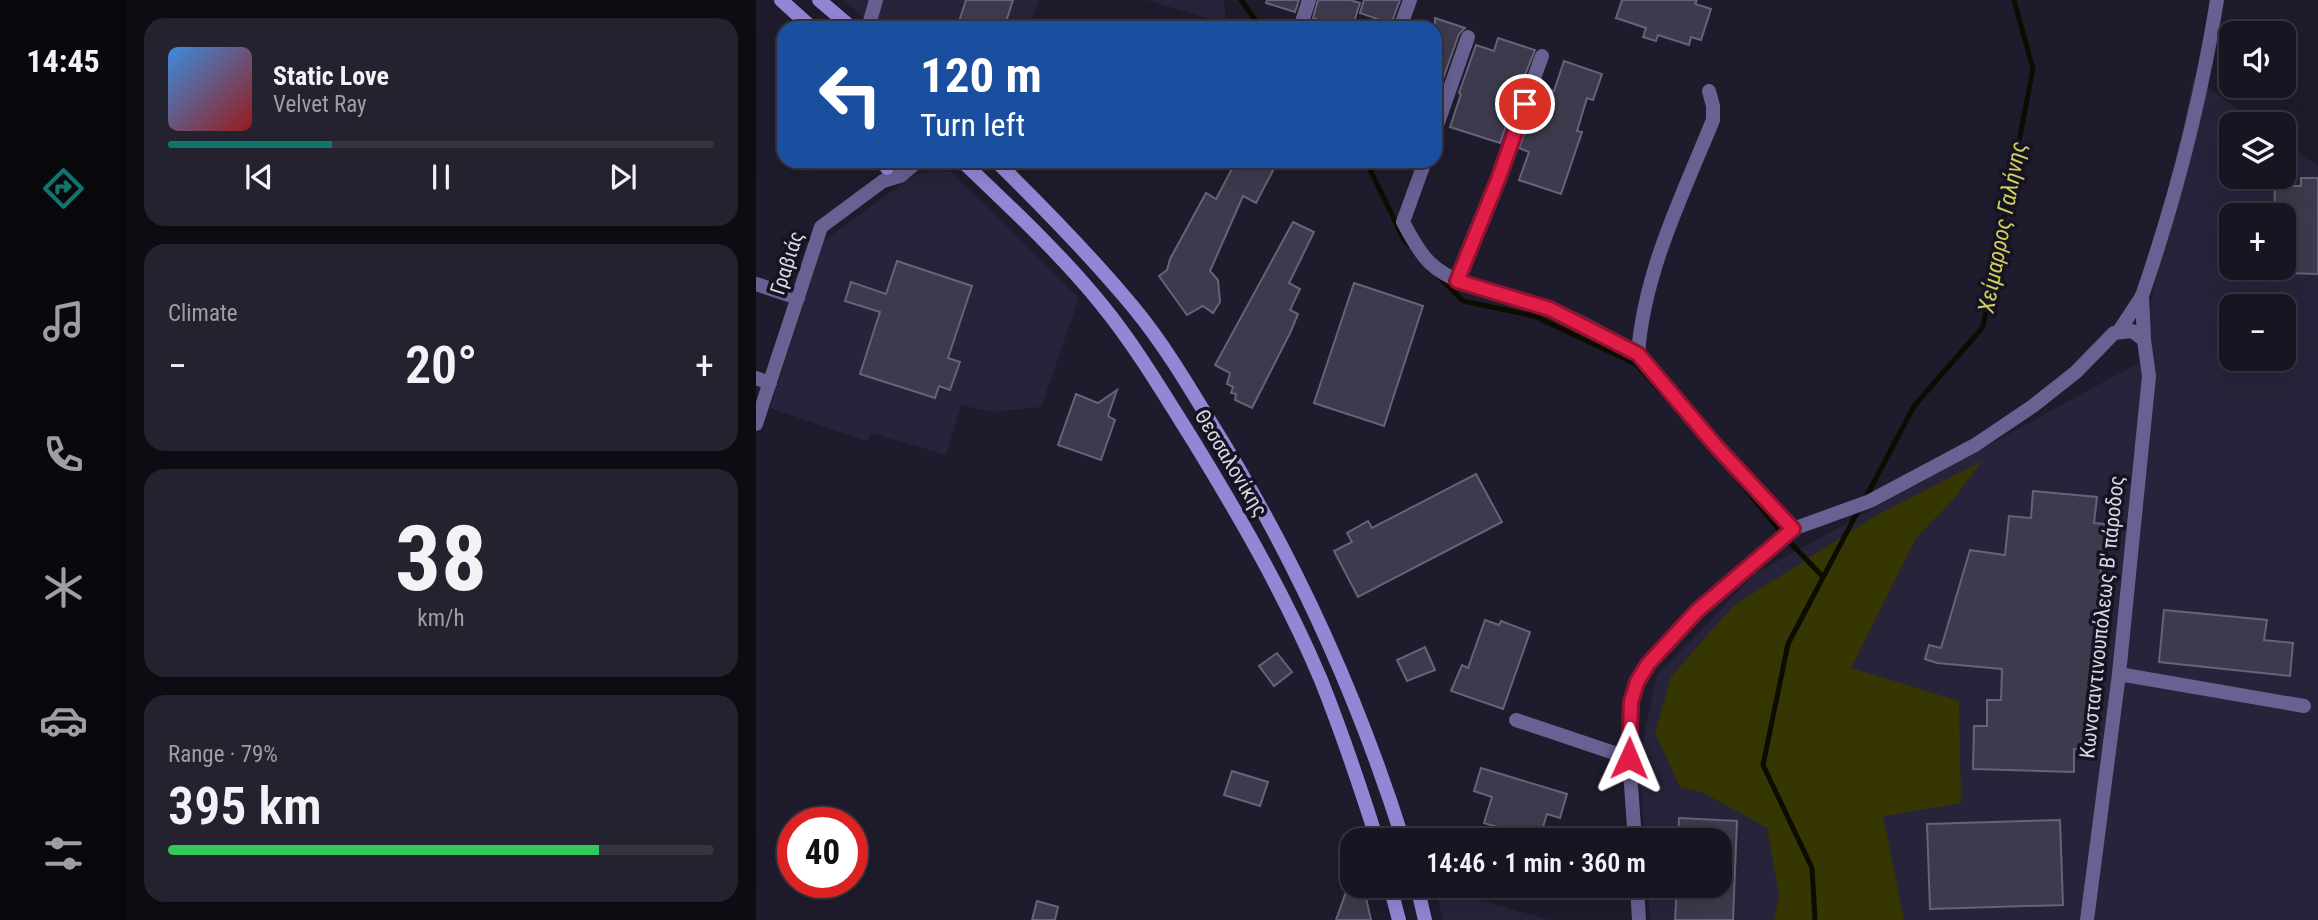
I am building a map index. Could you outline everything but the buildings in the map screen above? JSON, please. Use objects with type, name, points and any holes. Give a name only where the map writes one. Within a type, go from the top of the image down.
[{"type":"main road","points":[[780,0],[804,21]]},
{"type":"main road","points":[[819,0],[844,21]]},
{"type":"main road","name":"Θεσσαλονίκης","points":[[969,168],[1103,306],[1159,386],[1232,504],[1282,595],[1320,679],[1373,828]]},
{"type":"main road","name":"Θεσσαλονίκης","points":[[1003,168],[1079,244],[1136,310],[1176,366],[1250,484],[1297,573],[1326,636],[1365,729],[1399,828]]},
{"type":"main road","points":[[1393,898],[1399,920]]},
{"type":"main road","points":[[1420,898],[1425,920]]},
{"type":"street","points":[[870,21],[876,0]]},
{"type":"street","points":[[1302,21],[1309,0]]},
{"type":"street","points":[[1403,21],[1409,0]]},
{"type":"street","points":[[2122,331],[2142,296],[2165,230],[2205,66],[2217,0]]},
{"type":"street","points":[[1442,111],[1468,37]]},
{"type":"street","points":[[1457,281],[1499,177],[1542,56]]},
{"type":"street","points":[[1638,354],[1646,299],[1658,259],[1713,120],[1709,92]]},
{"type":"street","name":"Γραβιάς","points":[[756,425],[763,381],[798,298],[821,227],[887,168],[900,176],[910,168]]},
{"type":"street","points":[[1422,168],[1403,222],[1428,261],[1457,281],[1550,309],[1638,354],[1716,446],[1793,529]]},
{"type":"street","points":[[756,284],[798,298]]},
{"type":"street","name":"Κωνσταντινουπόλεως Β' πάροδος","points":[[2087,920],[2119,674],[2148,376],[2142,296]]},
{"type":"street","points":[[1634,828],[1629,758],[1631,702],[1637,682],[1648,664],[1697,611],[1793,529],[1870,501],[1975,445],[2033,407],[2076,372],[2114,333],[2122,331],[2138,334],[2144,340]]},
{"type":"street","points":[[2119,674],[2304,706]]},
{"type":"street","points":[[1516,720],[1629,758]]},
{"type":"street","points":[[1638,898],[1639,920]]},
{"type":"shaded area","points":[[843,0],[1039,0],[1032,21],[867,21]]},
{"type":"shaded area","points":[[1147,0],[1224,0],[1226,21],[1216,21]]},
{"type":"shaded area","points":[[2193,77],[2242,112],[2219,112],[2219,189],[2296,189],[2296,150],[2318,166],[2318,920],[1650,920],[1649,898],[1732,898],[1732,828],[1644,828],[1639,758],[1657,675],[1756,573],[2140,362]]},
{"type":"shaded area","points":[[938,169],[951,172],[1079,298],[1041,407],[992,412],[961,405],[946,455],[872,433],[867,441],[770,408],[823,242],[912,176]]},
{"type":"shaded area","points":[[1982,461],[1952,501],[1916,538],[1851,668],[1959,701],[1961,803],[1883,816],[1904,920],[1774,920],[1779,895],[1767,828],[1704,793],[1680,787],[1655,733],[1671,677],[1733,606],[1877,515]]},
{"type":"shaded area","points":[[1438,898],[1475,898],[1549,920],[1443,920]]},
{"type":"waterway","name":"Χείμαρρος Γαλήνης","points":[[1241,0],[1256,21]]},
{"type":"waterway","name":"Χείμαρρος Γαλήνης","points":[[1864,501],[1914,406],[1983,327],[2033,69],[2014,0]]},
{"type":"waterway","name":"Χείμαρρος Γαλήνης","points":[[1369,168],[1404,240],[1409,245]]},
{"type":"waterway","name":"Χείμαρρος Γαλήνης","points":[[1440,278],[1463,301],[1534,316],[1636,364],[1680,413]]},
{"type":"waterway","name":"Χείμαρρος Γαλήνης","points":[[1739,481],[1784,536],[1823,577]]},
{"type":"waterway","name":"Χείμαρρος Γαλήνης","points":[[1815,920],[1812,868],[1763,765],[1788,644],[1859,509]]},
{"type":"route","points":[[1525,104],[1457,281],[1550,309],[1598,331],[1638,354],[1716,446],[1793,529],[1697,611],[1648,664],[1637,682],[1631,702],[1629,758]]}]
